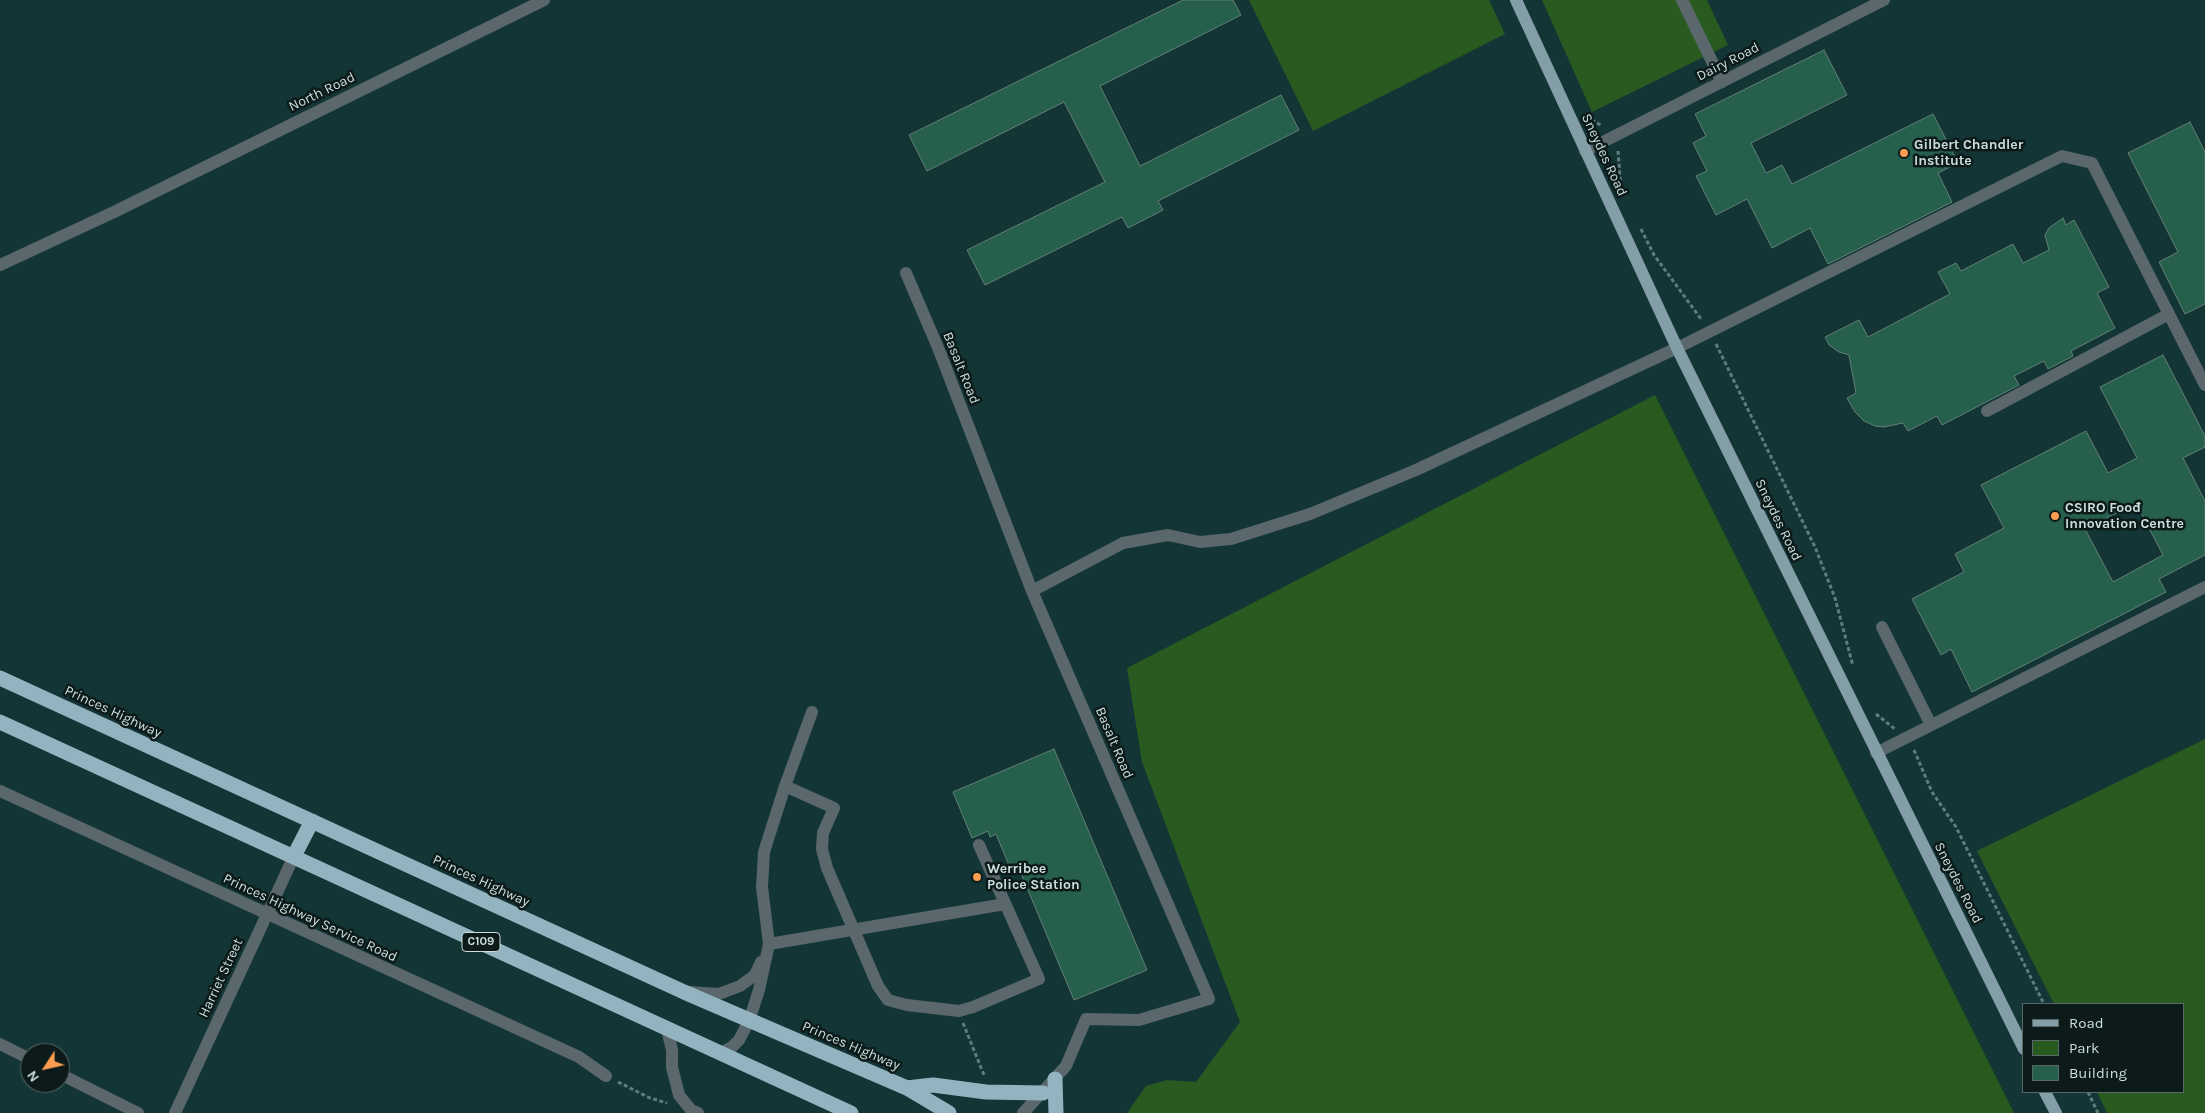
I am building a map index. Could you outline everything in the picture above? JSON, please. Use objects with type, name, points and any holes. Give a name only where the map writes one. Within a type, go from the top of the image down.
[{"type":"highway","name":"Princes Highway","points":[[0,678],[684,992],[907,1088],[949,1113]]},
{"type":"highway","name":"C109","points":[[0,722],[851,1113]]},
{"type":"highway","points":[[294,856],[312,822]]},
{"type":"highway","points":[[1055,1079],[1056,1113]]},
{"type":"highway","points":[[907,1088],[933,1085],[986,1092],[1043,1093]]},
{"type":"main road","name":"Sneydes Road","points":[[1516,0],[1676,348],[2022,1045]]},
{"type":"main road","points":[[2046,1093],[2056,1113]]},
{"type":"street","name":"North Road","points":[[0,265],[114,212],[544,0]]},
{"type":"street","points":[[1682,0],[1722,82]]},
{"type":"street","name":"Dairy Road","points":[[1585,151],[1884,0]]},
{"type":"street","points":[[1032,592],[1122,543],[1168,535],[1200,542],[1231,539],[1310,514],[1416,470],[1676,348],[2062,156],[2092,162],[2205,386]]},
{"type":"street","name":"Basalt Road","points":[[906,273],[939,350],[1032,592],[1209,999],[1139,1020],[1086,1019],[1066,1066],[1023,1113]]},
{"type":"street","points":[[1988,411],[2169,314]]},
{"type":"street","points":[[1876,753],[2205,587]]},
{"type":"street","points":[[1882,627],[1931,725]]},
{"type":"street","points":[[720,1053],[732,1047],[739,1040],[749,1021],[769,944],[762,887],[764,852],[785,786],[812,712]]},
{"type":"street","points":[[785,786],[834,808],[823,833],[822,848],[827,868],[878,986],[888,1000],[907,1006],[959,1011],[1040,979],[979,845]]},
{"type":"street","name":"Princes Highway Service Road","points":[[0,791],[579,1057],[606,1076]]},
{"type":"street","name":"Harriet Street","points":[[175,1113],[294,856]]},
{"type":"street","points":[[769,944],[1005,904]]},
{"type":"street","points":[[684,992],[719,994],[740,986],[754,975],[769,944]]},
{"type":"street","points":[[667,1029],[672,1050],[672,1067],[678,1096],[695,1112]]},
{"type":"street","points":[[0,1044],[20,1054]]},
{"type":"street","points":[[70,1079],[138,1113]]},
{"type":"path","points":[[1582,107],[1586,116],[1614,136],[1620,160],[1622,192]]},
{"type":"path","points":[[1638,224],[1654,255],[1710,331],[1815,547],[1835,598],[1854,671]]},
{"type":"path","points":[[1874,713],[1905,739],[1914,750],[1932,792],[1956,827],[2044,1003]]},
{"type":"path","points":[[959,1011],[986,1079]]},
{"type":"path","points":[[606,1076],[650,1098],[695,1112]]},
{"type":"path","points":[[2088,1093],[2098,1113]]},
{"type":"green space","points":[[1249,0],[1489,0],[1505,34],[1313,131]]},
{"type":"green space","points":[[1542,0],[1707,0],[1728,45],[1592,112]]},
{"type":"green space","points":[[1655,395],[2014,1113],[1127,1113],[1146,1086],[1167,1080],[1196,1082],[1240,1022],[1142,762],[1127,668]]},
{"type":"green space","points":[[2205,739],[2205,1113],[2107,1113],[2097,1093],[2185,1093],[2185,1003],[2053,1003],[1977,851]]},
{"type":"building","points":[[1183,0],[1233,0],[1241,15],[1100,86],[1140,166],[1281,95],[1299,130],[1158,201],[1163,210],[1128,228],[1122,217],[985,285],[967,250],[1105,182],[1064,102],[927,171],[909,135]]},
{"type":"building","name":"Gilbert Chandler Institute","points":[[1824,50],[1847,95],[1751,143],[1766,173],[1782,165],[1792,184],[1933,114],[1958,163],[1938,173],[1952,202],[1828,264],[1810,228],[1772,248],[1747,199],[1716,215],[1696,176],[1707,171],[1693,143],[1706,136],[1695,114]]},
{"type":"building","points":[[2190,122],[2205,152],[2205,304],[2185,314],[2159,262],[2178,252],[2128,153]]},
{"type":"building","points":[[2063,218],[2066,225],[2074,220],[2109,287],[2097,293],[2115,328],[2071,351],[2073,356],[2048,369],[2044,361],[2014,376],[2019,385],[1942,425],[1937,416],[1908,431],[1903,423],[1884,427],[1875,426],[1864,421],[1855,412],[1847,398],[1856,393],[1849,355],[1839,352],[1829,345],[1825,337],[1859,320],[1868,337],[1950,294],[1938,272],[1956,263],[1961,271],[2013,244],[2023,263],[2049,250],[2045,235],[2049,228]]},
{"type":"building","name":"CSIRO Foođ Innovation Centre","points":[[2163,355],[2205,436],[2205,447],[2183,458],[2205,501],[2205,555],[2159,579],[2166,592],[1972,692],[1951,649],[1941,655],[1912,599],[1964,572],[1955,554],[2004,528],[1981,485],[2086,431],[2108,473],[2137,458],[2100,387]],"holes":[[[2136,503],[2163,555],[2113,582],[2085,529]]]},
{"type":"building","points":[[1054,749],[1147,970],[1074,1000],[1020,871],[1013,875],[996,834],[990,837],[988,831],[972,838],[953,792]]},
{"type":"place","name":"Gilbert Chandler Institute","points":[[1904,153]]},
{"type":"place","name":"CSIRO Foođ Innovation Centre","points":[[2055,516]]},
{"type":"place","name":"Werribee Police Station","points":[[977,877]]}]
